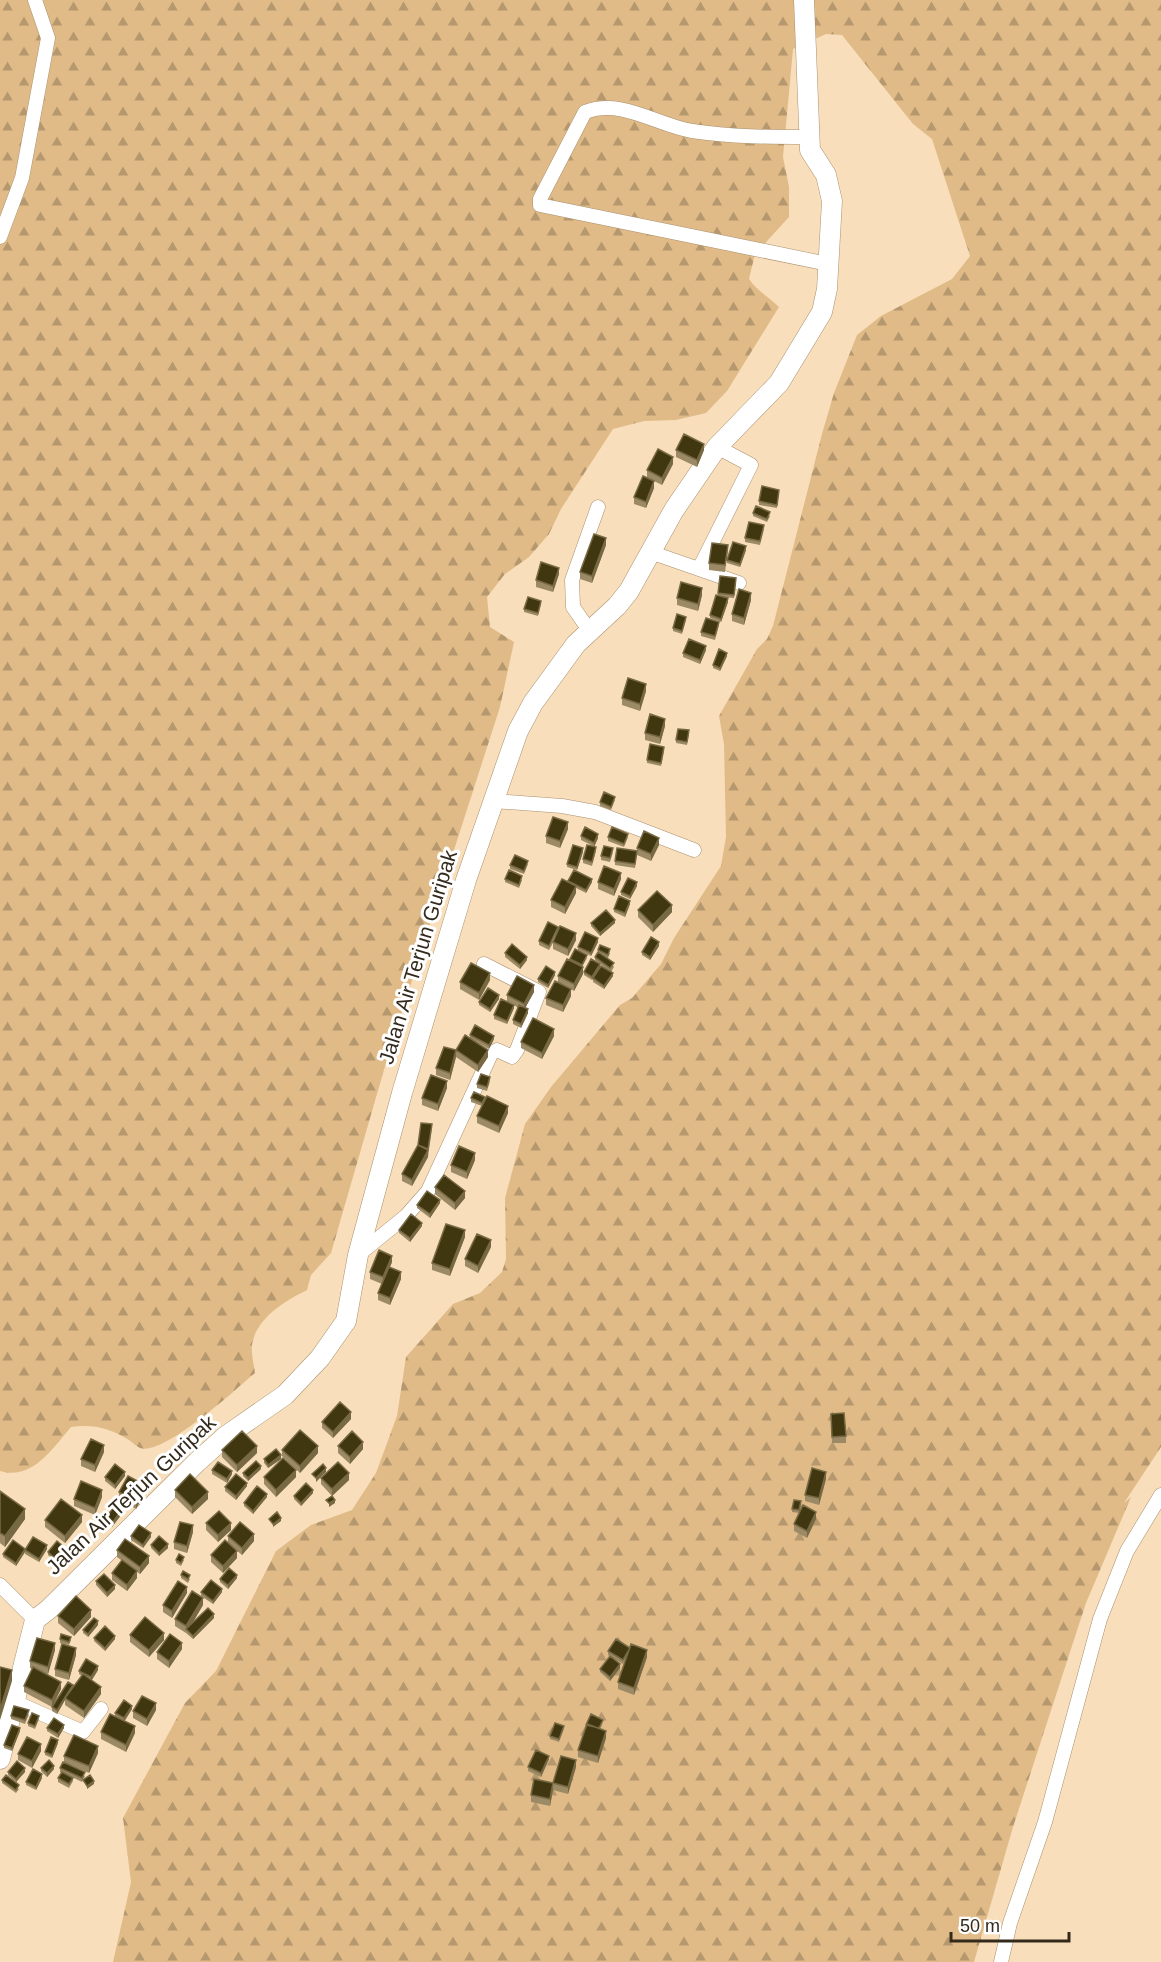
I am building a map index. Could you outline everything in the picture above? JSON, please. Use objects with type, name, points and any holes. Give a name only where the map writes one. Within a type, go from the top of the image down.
[{"type":"street","points":[[0,237],[22,178],[48,38],[35,0]]},
{"type":"street","name":"Jalan Air Terjun Guripak","points":[[35,1620],[49,1610],[226,1436],[285,1395],[320,1358],[346,1322],[358,1255],[405,1082],[493,801],[518,731],[533,703],[589,630],[617,606],[629,591],[674,510],[717,447],[768,397],[820,319],[827,289],[832,221],[830,189],[826,175],[810,150],[804,0]]},
{"type":"street","points":[[809,136],[762,137],[693,131],[670,126],[630,110],[598,107],[585,112],[540,198],[540,205],[828,264]]},
{"type":"street","points":[[699,569],[751,465],[717,447]]},
{"type":"street","points":[[589,630],[573,607],[572,580],[598,507]]},
{"type":"street","points":[[650,552],[739,582]]},
{"type":"street","points":[[493,801],[562,806],[595,812],[694,850]]},
{"type":"street","points":[[358,1255],[406,1216],[428,1191],[491,1054],[497,1050],[512,1057],[517,1050],[539,992],[484,964]]},
{"type":"street","points":[[1001,1962],[1010,1923],[1045,1822],[1100,1619],[1127,1551],[1161,1495]]},
{"type":"street","points":[[0,1585],[35,1620],[0,1759]]},
{"type":"street","points":[[15,1702],[83,1732],[101,1709]]},
{"type":"green space","points":[[0,0],[1161,0],[1161,1447],[1124,1503],[1131,1497],[1086,1603],[1013,1827],[974,1962],[113,1962],[131,1882],[123,1818],[185,1703],[216,1671],[276,1551],[311,1525],[352,1510],[376,1473],[397,1416],[406,1357],[453,1304],[480,1293],[502,1272],[506,1259],[505,1198],[525,1124],[551,1087],[620,1005],[632,998],[661,964],[674,938],[721,866],[726,837],[724,744],[719,716],[757,649],[767,639],[773,626],[822,434],[834,393],[857,335],[881,316],[952,279],[970,256],[932,139],[913,124],[842,35],[826,34],[793,49],[783,157],[789,187],[789,217],[755,254],[749,279],[779,307],[727,391],[706,413],[676,420],[644,421],[613,429],[561,509],[549,534],[529,557],[505,574],[487,597],[490,627],[514,642],[500,707],[390,1049],[331,1253],[311,1275],[307,1290],[281,1305],[259,1327],[252,1345],[255,1373],[182,1432],[151,1448],[140,1448],[108,1430],[87,1426],[71,1427],[41,1461],[32,1467],[12,1473],[0,1471]]},
{"type":"building","points":[[684,434],[704,444],[697,460],[676,450]]},
{"type":"building","points":[[658,449],[673,457],[662,478],[647,470]]},
{"type":"building","points":[[643,476],[654,481],[646,502],[634,497]]},
{"type":"building","points":[[762,486],[779,490],[777,505],[759,501]]},
{"type":"building","points":[[756,506],[770,512],[767,519],[753,513]]},
{"type":"building","points":[[749,522],[764,525],[760,541],[745,538]]},
{"type":"building","points":[[594,534],[606,538],[592,576],[580,572]]},
{"type":"building","points":[[733,542],[746,546],[740,564],[727,560]]},
{"type":"building","points":[[712,543],[728,545],[725,565],[709,563]]},
{"type":"building","points":[[541,562],[559,568],[553,586],[536,580]]},
{"type":"building","points":[[720,576],[736,578],[734,595],[718,593]]},
{"type":"building","points":[[681,582],[702,588],[698,604],[677,598]]},
{"type":"building","points":[[739,589],[751,593],[744,618],[732,614]]},
{"type":"building","points":[[716,595],[728,598],[721,619],[710,615]]},
{"type":"building","points":[[528,597],[541,601],[538,613],[524,609]]},
{"type":"building","points":[[677,614],[686,617],[682,631],[673,628]]},
{"type":"building","points":[[706,618],[719,622],[715,636],[701,632]]},
{"type":"building","points":[[689,639],[706,646],[700,660],[683,653]]},
{"type":"building","points":[[719,649],[727,653],[720,668],[713,665]]},
{"type":"building","points":[[628,678],[646,684],[640,704],[622,698]]},
{"type":"building","points":[[650,714],[665,719],[660,737],[645,733]]},
{"type":"building","points":[[678,729],[689,730],[687,742],[676,740]]},
{"type":"building","points":[[650,744],[664,747],[661,763],[647,760]]},
{"type":"building","points":[[604,792],[615,797],[611,807],[600,802]]},
{"type":"building","points":[[553,817],[568,822],[560,841],[546,836]]},
{"type":"building","points":[[585,827],[598,834],[594,843],[581,836]]},
{"type":"building","points":[[612,827],[628,834],[624,844],[608,837]]},
{"type":"building","points":[[644,831],[659,838],[651,854],[637,848]]},
{"type":"building","points":[[573,845],[583,848],[577,867],[567,864]]},
{"type":"building","points":[[587,845],[596,847],[592,862],[583,859]]},
{"type":"building","points":[[604,846],[613,848],[610,858],[601,856]]},
{"type":"building","points":[[617,848],[637,851],[635,864],[615,861]]},
{"type":"building","points":[[515,855],[528,861],[524,871],[510,865]]},
{"type":"building","points":[[604,866],[621,873],[614,889],[598,882]]},
{"type":"building","points":[[509,870],[522,876],[519,885],[505,879]]},
{"type":"building","points":[[574,870],[592,879],[586,890],[568,881]]},
{"type":"building","points":[[628,878],[637,882],[630,896],[621,892]]},
{"type":"building","points":[[562,879],[576,886],[565,907],[551,900]]},
{"type":"building","points":[[657,891],[672,905],[653,925],[638,910]]},
{"type":"building","points":[[619,896],[630,901],[625,913],[614,909]]},
{"type":"building","points":[[606,910],[615,920],[600,933],[591,923]]},
{"type":"building","points":[[548,922],[558,927],[549,946],[539,941]]},
{"type":"building","points":[[560,926],[576,933],[568,949],[553,942]]},
{"type":"building","points":[[585,932],[598,938],[591,953],[578,947]]},
{"type":"building","points":[[651,937],[659,942],[650,957],[642,952]]},
{"type":"building","points":[[512,944],[527,957],[520,965],[505,953]]},
{"type":"building","points":[[600,945],[610,949],[608,955],[598,950]]},
{"type":"building","points":[[575,949],[587,955],[582,965],[570,959]]},
{"type":"building","points":[[598,952],[614,963],[610,968],[595,957]]},
{"type":"building","points":[[567,959],[583,967],[574,984],[558,976]]},
{"type":"building","points":[[591,959],[600,964],[592,977],[584,972]]},
{"type":"building","points":[[471,963],[490,973],[479,993],[460,982]]},
{"type":"building","points":[[546,966],[555,972],[548,985],[538,979]]},
{"type":"building","points":[[601,966],[613,973],[604,986],[593,978]]},
{"type":"building","points":[[517,976],[534,985],[524,1004],[507,995]]},
{"type":"building","points":[[555,981],[571,989],[563,1005],[546,998]]},
{"type":"building","points":[[488,988],[499,995],[490,1009],[479,1002]]},
{"type":"building","points":[[501,999],[514,1005],[507,1021],[494,1015]]},
{"type":"building","points":[[519,1005],[528,1009],[521,1024],[513,1020]]},
{"type":"building","points":[[533,1018],[554,1029],[542,1053],[521,1042]]},
{"type":"building","points":[[475,1025],[494,1036],[489,1045],[470,1035]]},
{"type":"building","points":[[465,1035],[488,1050],[478,1065],[456,1050]]},
{"type":"building","points":[[444,1047],[456,1050],[450,1073],[436,1068]]},
{"type":"building","points":[[481,1074],[490,1077],[487,1087],[477,1084]]},
{"type":"building","points":[[431,1075],[447,1081],[438,1104],[422,1098]]},
{"type":"building","points":[[474,1092],[485,1097],[482,1103],[471,1098]]},
{"type":"building","points":[[487,1096],[508,1106],[499,1126],[477,1116]]},
{"type":"building","points":[[421,1123],[432,1124],[428,1149],[418,1145]]},
{"type":"building","points":[[418,1145],[428,1150],[412,1180],[402,1174]]},
{"type":"building","points":[[459,1146],[475,1153],[467,1172],[451,1165]]},
{"type":"building","points":[[444,1175],[465,1191],[455,1203],[435,1187]]},
{"type":"building","points":[[427,1191],[440,1200],[430,1214],[417,1205]]},
{"type":"building","points":[[411,1214],[422,1223],[410,1238],[399,1230]]},
{"type":"building","points":[[446,1224],[465,1230],[450,1269],[432,1263]]},
{"type":"building","points":[[477,1234],[491,1240],[478,1266],[465,1259]]},
{"type":"building","points":[[379,1250],[392,1256],[383,1277],[370,1272]]},
{"type":"building","points":[[389,1267],[401,1272],[390,1298],[378,1293]]},
{"type":"building","points":[[340,1402],[351,1412],[333,1432],[322,1422]]},
{"type":"building","points":[[844,1413],[846,1436],[832,1437],[831,1414]]},
{"type":"building","points":[[300,1430],[318,1446],[300,1466],[282,1450]]},
{"type":"building","points":[[242,1431],[257,1446],[237,1465],[222,1450]]},
{"type":"building","points":[[352,1431],[363,1442],[350,1457],[338,1446]]},
{"type":"building","points":[[91,1439],[104,1445],[95,1465],[81,1459]]},
{"type":"building","points":[[276,1449],[281,1455],[268,1465],[264,1459]]},
{"type":"building","points":[[283,1458],[296,1470],[276,1490],[264,1477]]},
{"type":"building","points":[[256,1461],[261,1466],[248,1478],[243,1473]]},
{"type":"building","points":[[218,1462],[232,1471],[227,1479],[212,1470]]},
{"type":"building","points":[[338,1462],[349,1473],[332,1489],[321,1478]]},
{"type":"building","points":[[115,1464],[125,1472],[115,1485],[105,1477]]},
{"type":"building","points":[[323,1464],[326,1468],[316,1478],[312,1474]]},
{"type":"building","points":[[812,1468],[826,1472],[819,1498],[805,1495]]},
{"type":"building","points":[[190,1474],[208,1492],[192,1507],[175,1490]]},
{"type":"building","points":[[236,1474],[247,1483],[236,1496],[225,1487]]},
{"type":"building","points":[[128,1476],[145,1485],[136,1502],[119,1492]]},
{"type":"building","points":[[81,1481],[102,1490],[95,1508],[74,1499]]},
{"type":"building","points":[[306,1483],[313,1490],[301,1503],[294,1496]]},
{"type":"building","points":[[257,1486],[267,1494],[253,1511],[244,1503]]},
{"type":"building","points":[[0,1491],[25,1509],[5,1536],[0,1533]]},
{"type":"building","points":[[332,1496],[335,1500],[329,1503],[326,1500]]},
{"type":"building","points":[[61,1499],[82,1515],[65,1536],[45,1520]]},
{"type":"building","points":[[794,1500],[801,1501],[799,1510],[792,1509]]},
{"type":"building","points":[[803,1505],[816,1512],[807,1531],[794,1524]]},
{"type":"building","points":[[114,1506],[121,1511],[112,1523],[106,1518]]},
{"type":"building","points":[[219,1511],[231,1523],[218,1535],[206,1523]]},
{"type":"building","points":[[277,1512],[281,1518],[273,1524],[269,1519]]},
{"type":"building","points":[[180,1522],[193,1525],[187,1546],[174,1542]]},
{"type":"building","points":[[240,1522],[254,1534],[242,1548],[228,1536]]},
{"type":"building","points":[[139,1525],[151,1533],[143,1545],[131,1536]]},
{"type":"building","points":[[159,1536],[168,1544],[159,1553],[151,1545]]},
{"type":"building","points":[[33,1537],[47,1545],[39,1559],[25,1550]]},
{"type":"building","points":[[125,1539],[149,1556],[140,1567],[117,1550]]},
{"type":"building","points":[[13,1540],[25,1549],[16,1563],[3,1554]]},
{"type":"building","points":[[225,1540],[237,1551],[223,1566],[211,1555]]},
{"type":"building","points":[[57,1541],[69,1551],[59,1562],[48,1552]]},
{"type":"building","points":[[179,1554],[184,1557],[181,1563],[176,1560]]},
{"type":"building","points":[[122,1560],[137,1571],[127,1585],[112,1573]]},
{"type":"building","points":[[229,1568],[237,1575],[228,1585],[220,1579]]},
{"type":"building","points":[[183,1571],[190,1575],[188,1579],[181,1575]]},
{"type":"building","points":[[104,1574],[115,1585],[107,1593],[96,1581]]},
{"type":"building","points":[[211,1580],[222,1589],[213,1601],[201,1592]]},
{"type":"building","points":[[178,1581],[187,1587],[172,1611],[163,1605]]},
{"type":"building","points":[[192,1591],[203,1598],[186,1626],[175,1619]]},
{"type":"building","points":[[76,1596],[91,1610],[74,1629],[58,1616]]},
{"type":"building","points":[[208,1608],[214,1614],[193,1636],[186,1629]]},
{"type":"building","points":[[145,1617],[164,1633],[149,1650],[130,1635]]},
{"type":"building","points":[[94,1618],[98,1621],[88,1634],[83,1630]]},
{"type":"building","points":[[105,1626],[115,1636],[105,1648],[94,1638]]},
{"type":"building","points":[[61,1634],[71,1637],[69,1642],[60,1639]]},
{"type":"building","points":[[170,1634],[182,1643],[169,1661],[157,1652]]},
{"type":"building","points":[[37,1638],[55,1643],[48,1667],[30,1661]]},
{"type":"building","points":[[616,1639],[630,1648],[623,1660],[608,1651]]},
{"type":"building","points":[[62,1644],[76,1648],[69,1673],[55,1669]]},
{"type":"building","points":[[631,1644],[647,1650],[634,1688],[618,1682]]},
{"type":"building","points":[[610,1656],[620,1664],[610,1677],[600,1669]]},
{"type":"building","points":[[86,1659],[98,1666],[91,1677],[79,1671]]},
{"type":"building","points":[[0,1667],[12,1670],[0,1710]]},
{"type":"building","points":[[33,1667],[61,1682],[52,1700],[24,1686]]},
{"type":"building","points":[[83,1674],[101,1687],[84,1711],[65,1698]]},
{"type":"building","points":[[68,1682],[73,1685],[57,1710],[52,1707]]},
{"type":"building","points":[[142,1696],[156,1703],[147,1719],[133,1711]]},
{"type":"building","points":[[124,1700],[132,1706],[124,1718],[115,1713]]},
{"type":"building","points":[[14,1706],[29,1710],[25,1720],[11,1716]]},
{"type":"building","points":[[32,1713],[39,1716],[35,1726],[28,1723]]},
{"type":"building","points":[[110,1714],[135,1726],[126,1745],[101,1732]]},
{"type":"building","points":[[591,1714],[603,1720],[599,1728],[586,1725]]},
{"type":"building","points":[[54,1718],[64,1725],[58,1734],[47,1728]]},
{"type":"building","points":[[555,1723],[564,1726],[559,1739],[550,1736]]},
{"type":"building","points":[[587,1724],[606,1731],[598,1756],[578,1750]]},
{"type":"building","points":[[12,1725],[20,1728],[12,1748],[4,1745]]},
{"type":"building","points":[[74,1735],[98,1746],[89,1766],[64,1756]]},
{"type":"building","points":[[27,1737],[41,1744],[32,1761],[18,1754]]},
{"type":"building","points":[[51,1737],[58,1740],[52,1755],[45,1752]]},
{"type":"building","points":[[536,1750],[549,1756],[541,1773],[528,1767]]},
{"type":"building","points":[[561,1756],[576,1760],[568,1787],[553,1783]]},
{"type":"building","points":[[49,1760],[54,1766],[47,1773],[41,1768]]},
{"type":"building","points":[[17,1761],[25,1768],[16,1779],[8,1772]]},
{"type":"building","points":[[63,1762],[85,1772],[82,1778],[60,1768]]},
{"type":"building","points":[[33,1769],[42,1774],[36,1787],[26,1782]]},
{"type":"building","points":[[62,1772],[73,1778],[69,1784],[58,1778]]},
{"type":"building","points":[[6,1775],[19,1785],[16,1790],[2,1780]]},
{"type":"building","points":[[90,1775],[94,1781],[87,1786],[83,1780]]},
{"type":"building","points":[[534,1779],[553,1783],[550,1799],[531,1795]]}]
